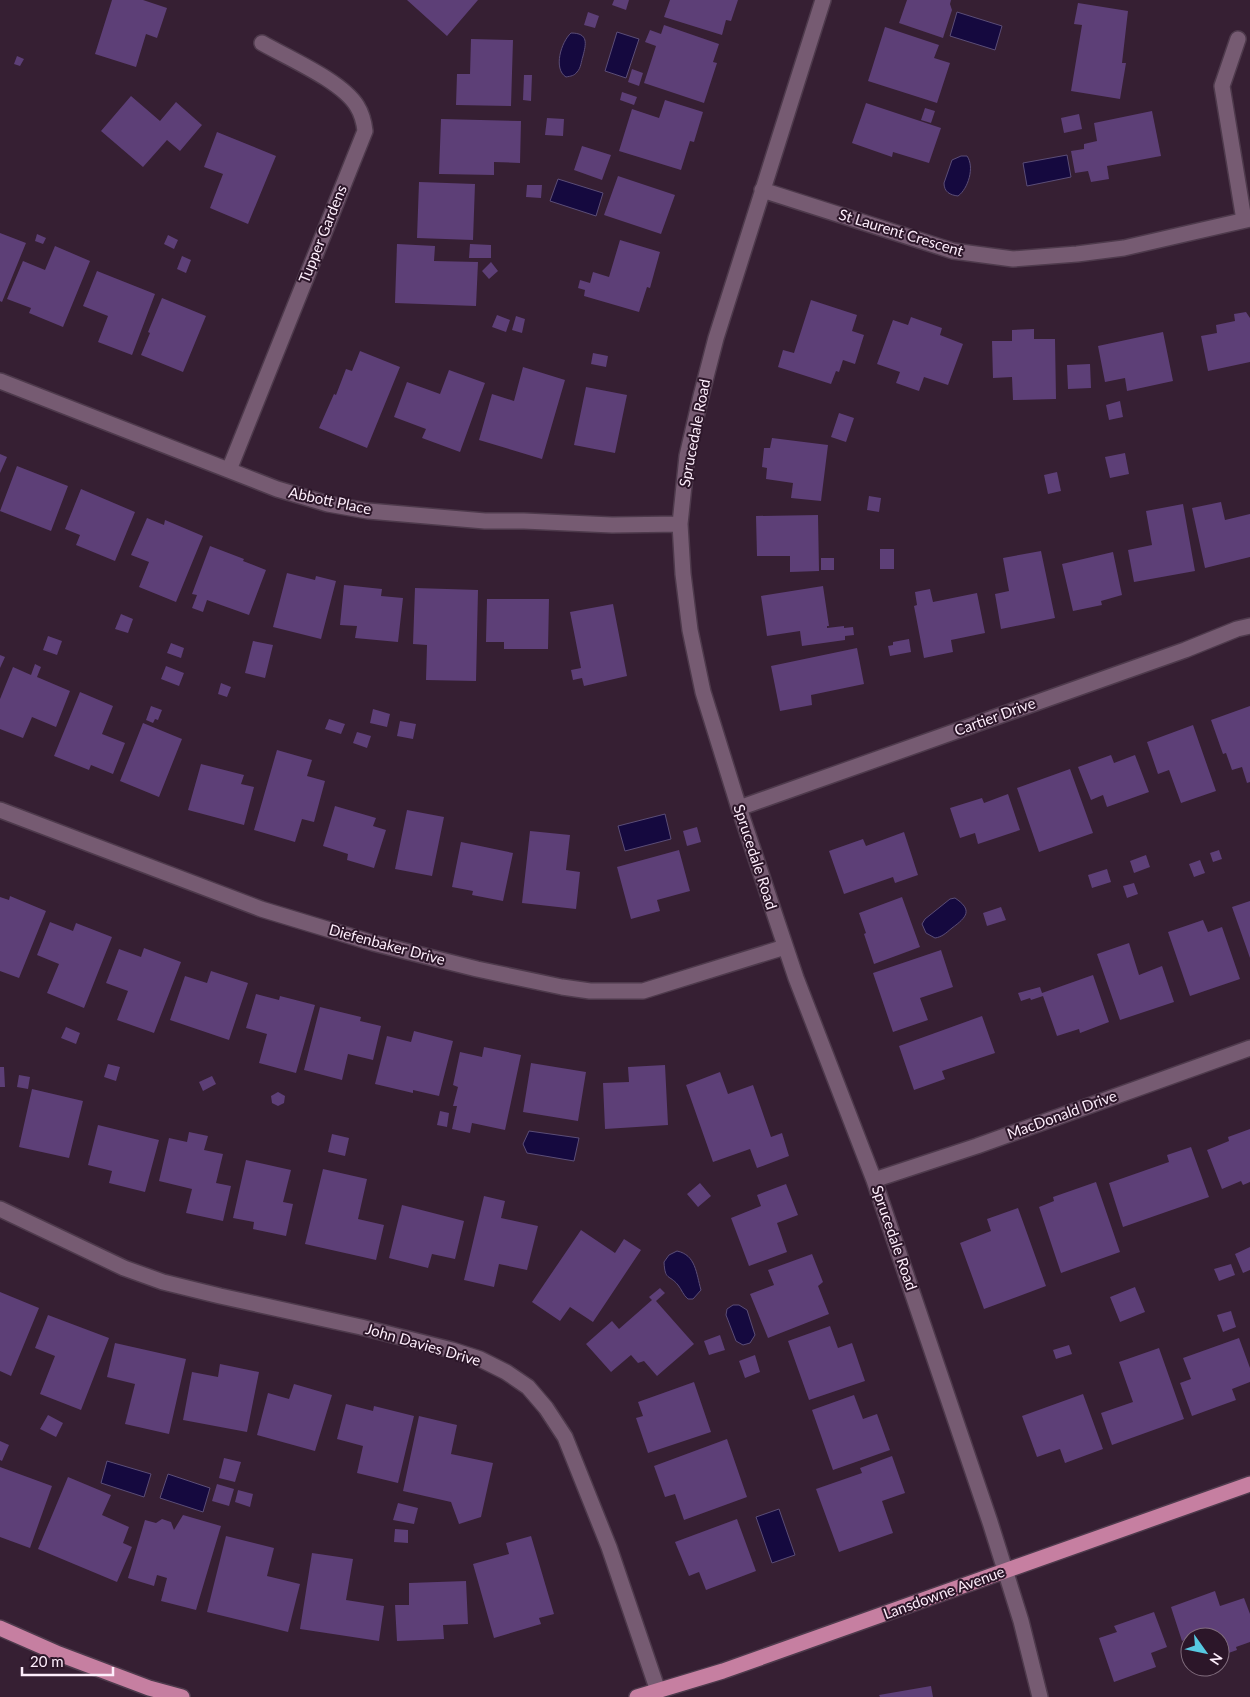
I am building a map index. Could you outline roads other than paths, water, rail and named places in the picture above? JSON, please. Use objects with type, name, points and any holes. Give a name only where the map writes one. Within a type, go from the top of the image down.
[{"type":"main road","name":"Lansdowne Avenue","points":[[637,1697],[718,1672],[1250,1484]]},
{"type":"main road","points":[[0,1628],[59,1654],[149,1688],[182,1697]]},
{"type":"street","name":"Sprucedale Road","points":[[823,0],[716,338],[687,456],[680,524],[683,574],[690,630],[703,692],[739,808],[785,947],[874,1180],[1006,1570],[1040,1697]]},
{"type":"street","points":[[1238,39],[1222,86],[1247,219]]},
{"type":"street","name":"Tupper Gardens","points":[[229,470],[365,131],[363,118],[357,106],[346,92],[332,82],[262,43]]},
{"type":"street","name":"St Laurent Crescent","points":[[762,190],[953,251],[1013,260],[1116,249],[1247,219]]},
{"type":"street","name":"Abbott Place","points":[[0,381],[277,490],[328,504],[368,511],[486,521],[612,525],[680,524]]},
{"type":"street","name":"Cartier Drive","points":[[739,808],[1185,650],[1236,629],[1250,626]]},
{"type":"street","name":"Diefenbaker Drive","points":[[0,810],[261,909],[373,943],[477,969],[562,987],[590,991],[643,990],[785,947]]},
{"type":"street","name":"MacDonald Drive","points":[[874,1180],[977,1146],[1250,1048]]},
{"type":"street","name":"John Davies Drive","points":[[0,1209],[84,1251],[156,1280],[452,1350],[480,1359],[521,1382],[546,1408],[565,1437],[608,1547],[658,1691]]}]
